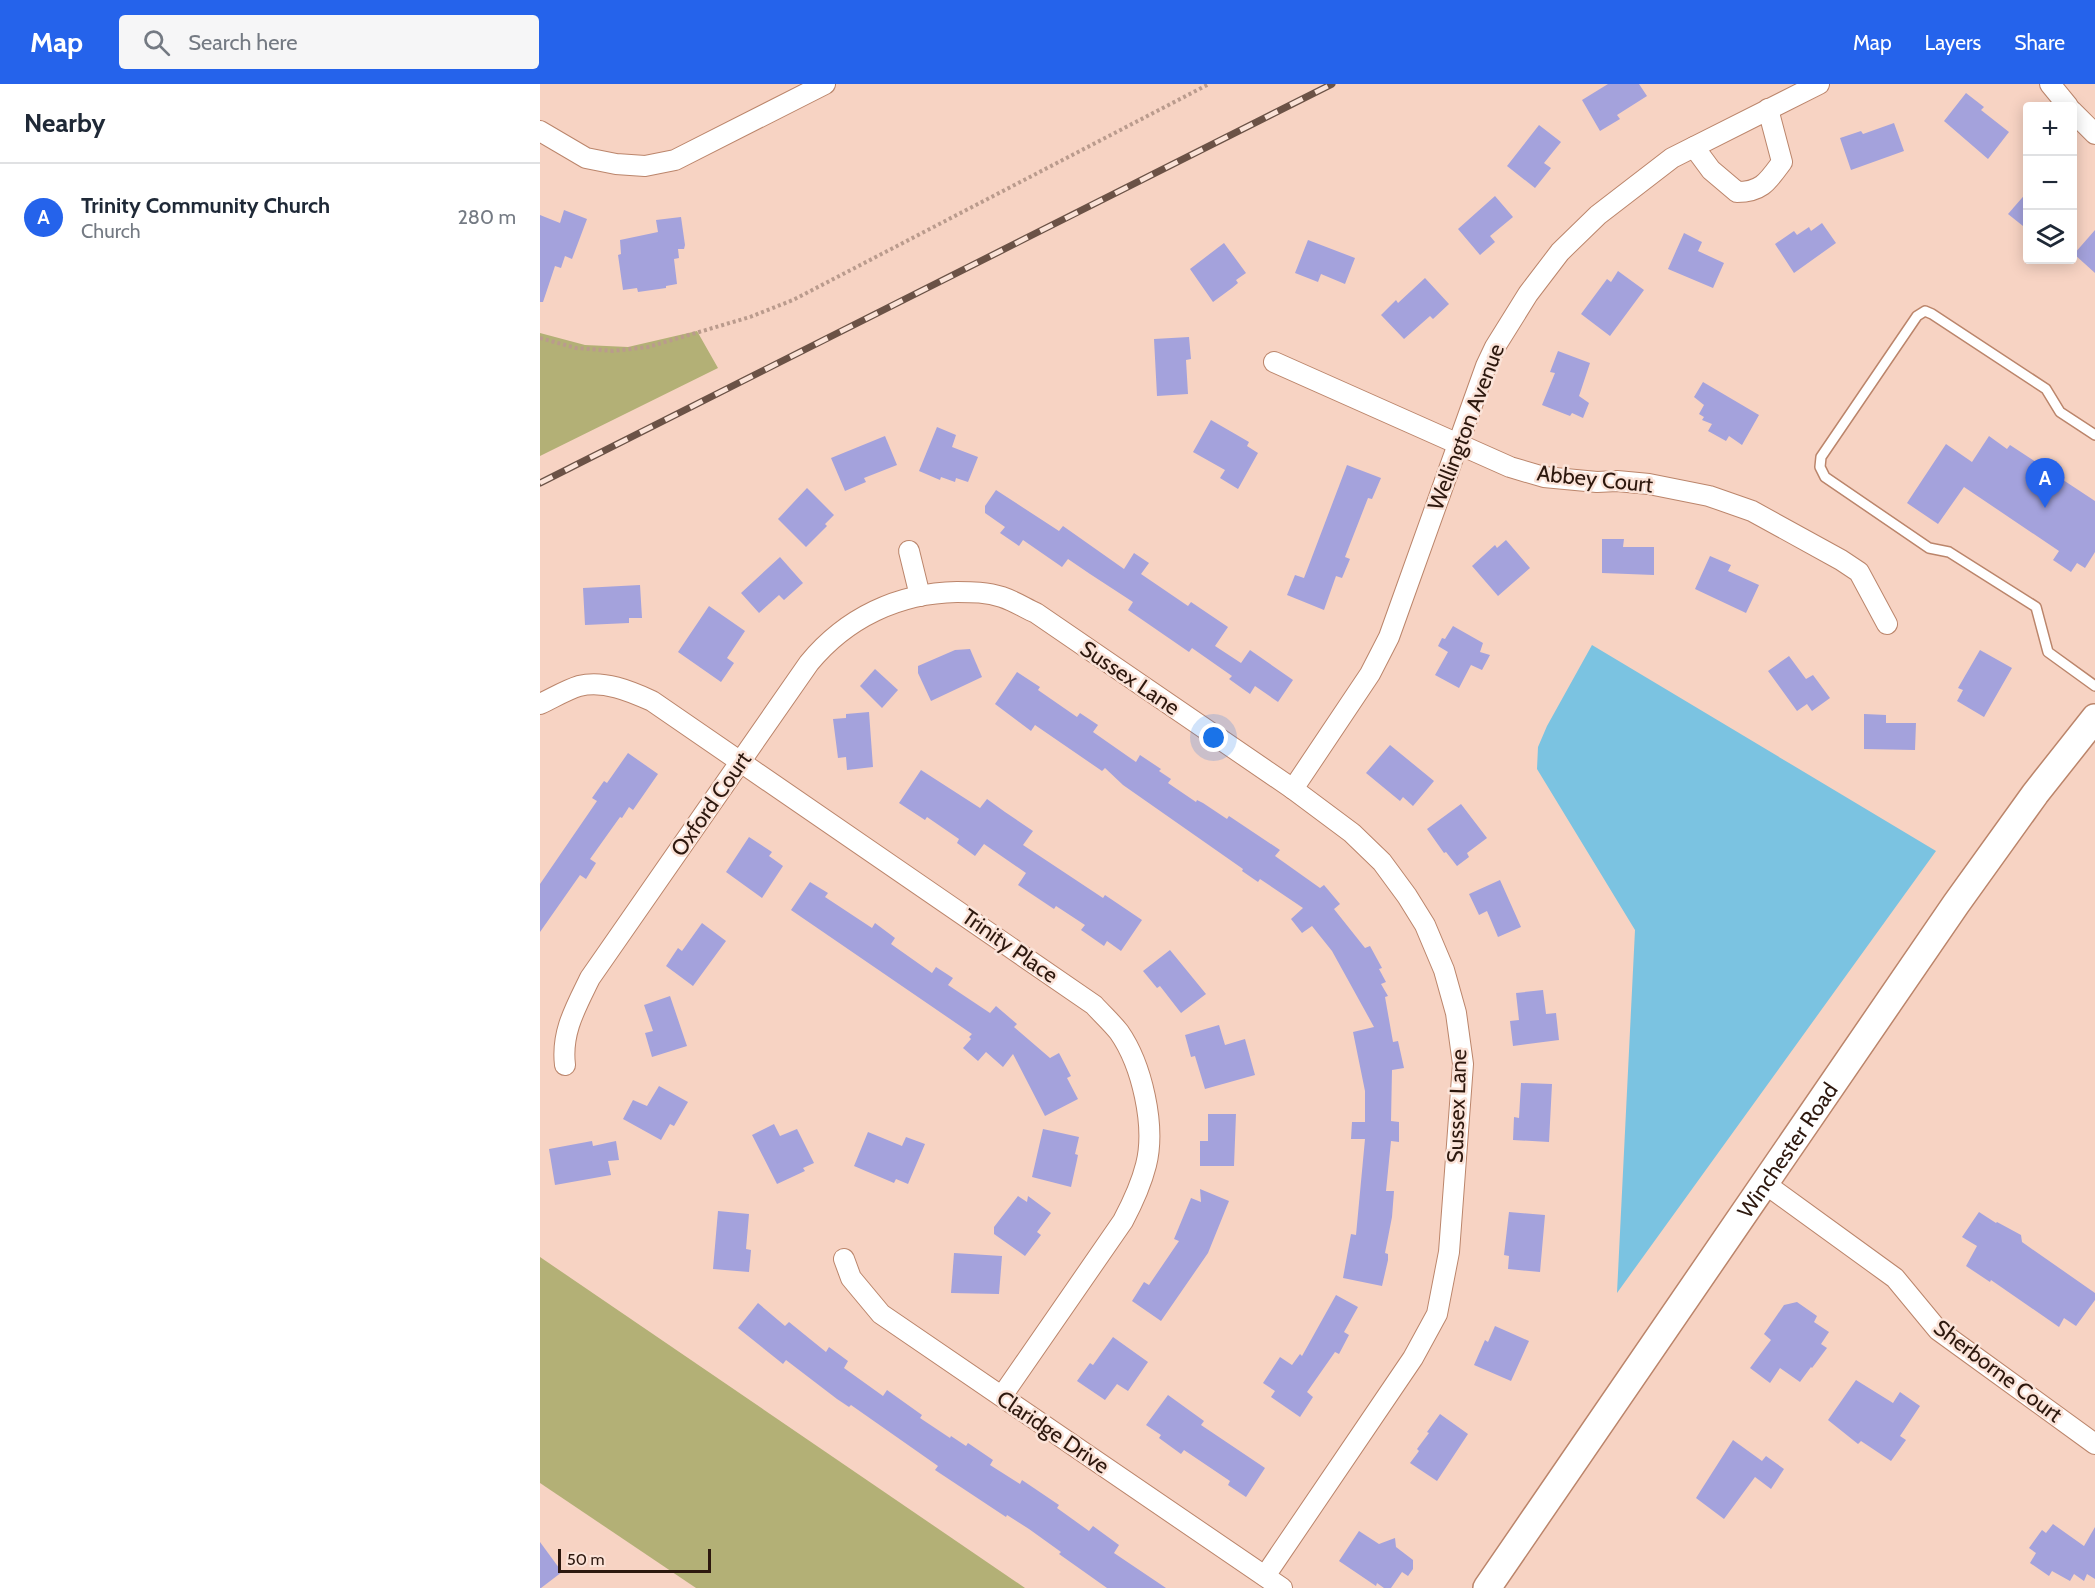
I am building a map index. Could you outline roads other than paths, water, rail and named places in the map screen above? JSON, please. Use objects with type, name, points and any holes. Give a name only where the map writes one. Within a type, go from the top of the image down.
[{"type":"main road","name":"Winchester Road","points":[[1487,1588],[1956,904],[2035,794],[2095,718]]},
{"type":"street","points":[[540,131],[586,158],[616,164],[645,166],[675,160],[804,89],[825,84]]},
{"type":"street","name":"Wellington Avenue","points":[[1293,789],[1370,674],[1389,637],[1457,443],[1495,347],[1528,294],[1560,252],[1598,215],[1672,158],[1819,84]]},
{"type":"street","points":[[2050,84],[2065,102]]},
{"type":"street","points":[[1694,147],[1711,170],[1737,192],[1752,192],[1766,184],[1782,162],[1768,109]]},
{"type":"street","points":[[2077,115],[2095,134]]},
{"type":"street","name":"Abbey Court","points":[[1274,362],[1510,467],[1544,477],[1649,484],[1709,496],[1752,511],[1859,572],[1887,624]]},
{"type":"street","points":[[909,551],[920,596]]},
{"type":"street","name":"Sussex Lane","points":[[920,596],[936,593],[981,592],[1003,597],[1036,613],[1293,789],[1352,833],[1382,862],[1425,925],[1444,970],[1456,1013],[1463,1064],[1449,1252],[1437,1314],[1413,1358],[1265,1576]]},
{"type":"street","name":"Oxford Court","points":[[565,1065],[563,1047],[570,1018],[590,978],[809,663],[822,647],[867,614],[881,607],[920,596]]},
{"type":"street","name":"Trinity Place","points":[[540,704],[578,687],[589,685],[609,686],[652,701],[1094,1005],[1119,1033],[1136,1064],[1146,1094],[1149,1142],[1146,1164],[1132,1204],[1002,1396]]},
{"type":"street","name":"Sherborne Court","points":[[1764,1183],[1895,1278],[1938,1330],[2095,1444]]},
{"type":"street","name":"Claridge Drive","points":[[844,1258],[851,1278],[881,1314],[1282,1588]]},
{"type":"lane","points":[[2095,435],[2060,412],[2046,389],[1925,311],[1917,316],[1821,457],[1820,467],[1825,477],[1929,548],[1949,552],[2036,607],[2048,652],[2095,686]]},
{"type":"water","points":[[1592,645],[1936,851],[1617,1293],[1635,930],[1537,769],[1538,747],[1547,726]]},
{"type":"railway","points":[[540,483],[1332,84]]},
{"type":"place","name":"Trinity Community Church","points":[[2045,508]]}]
